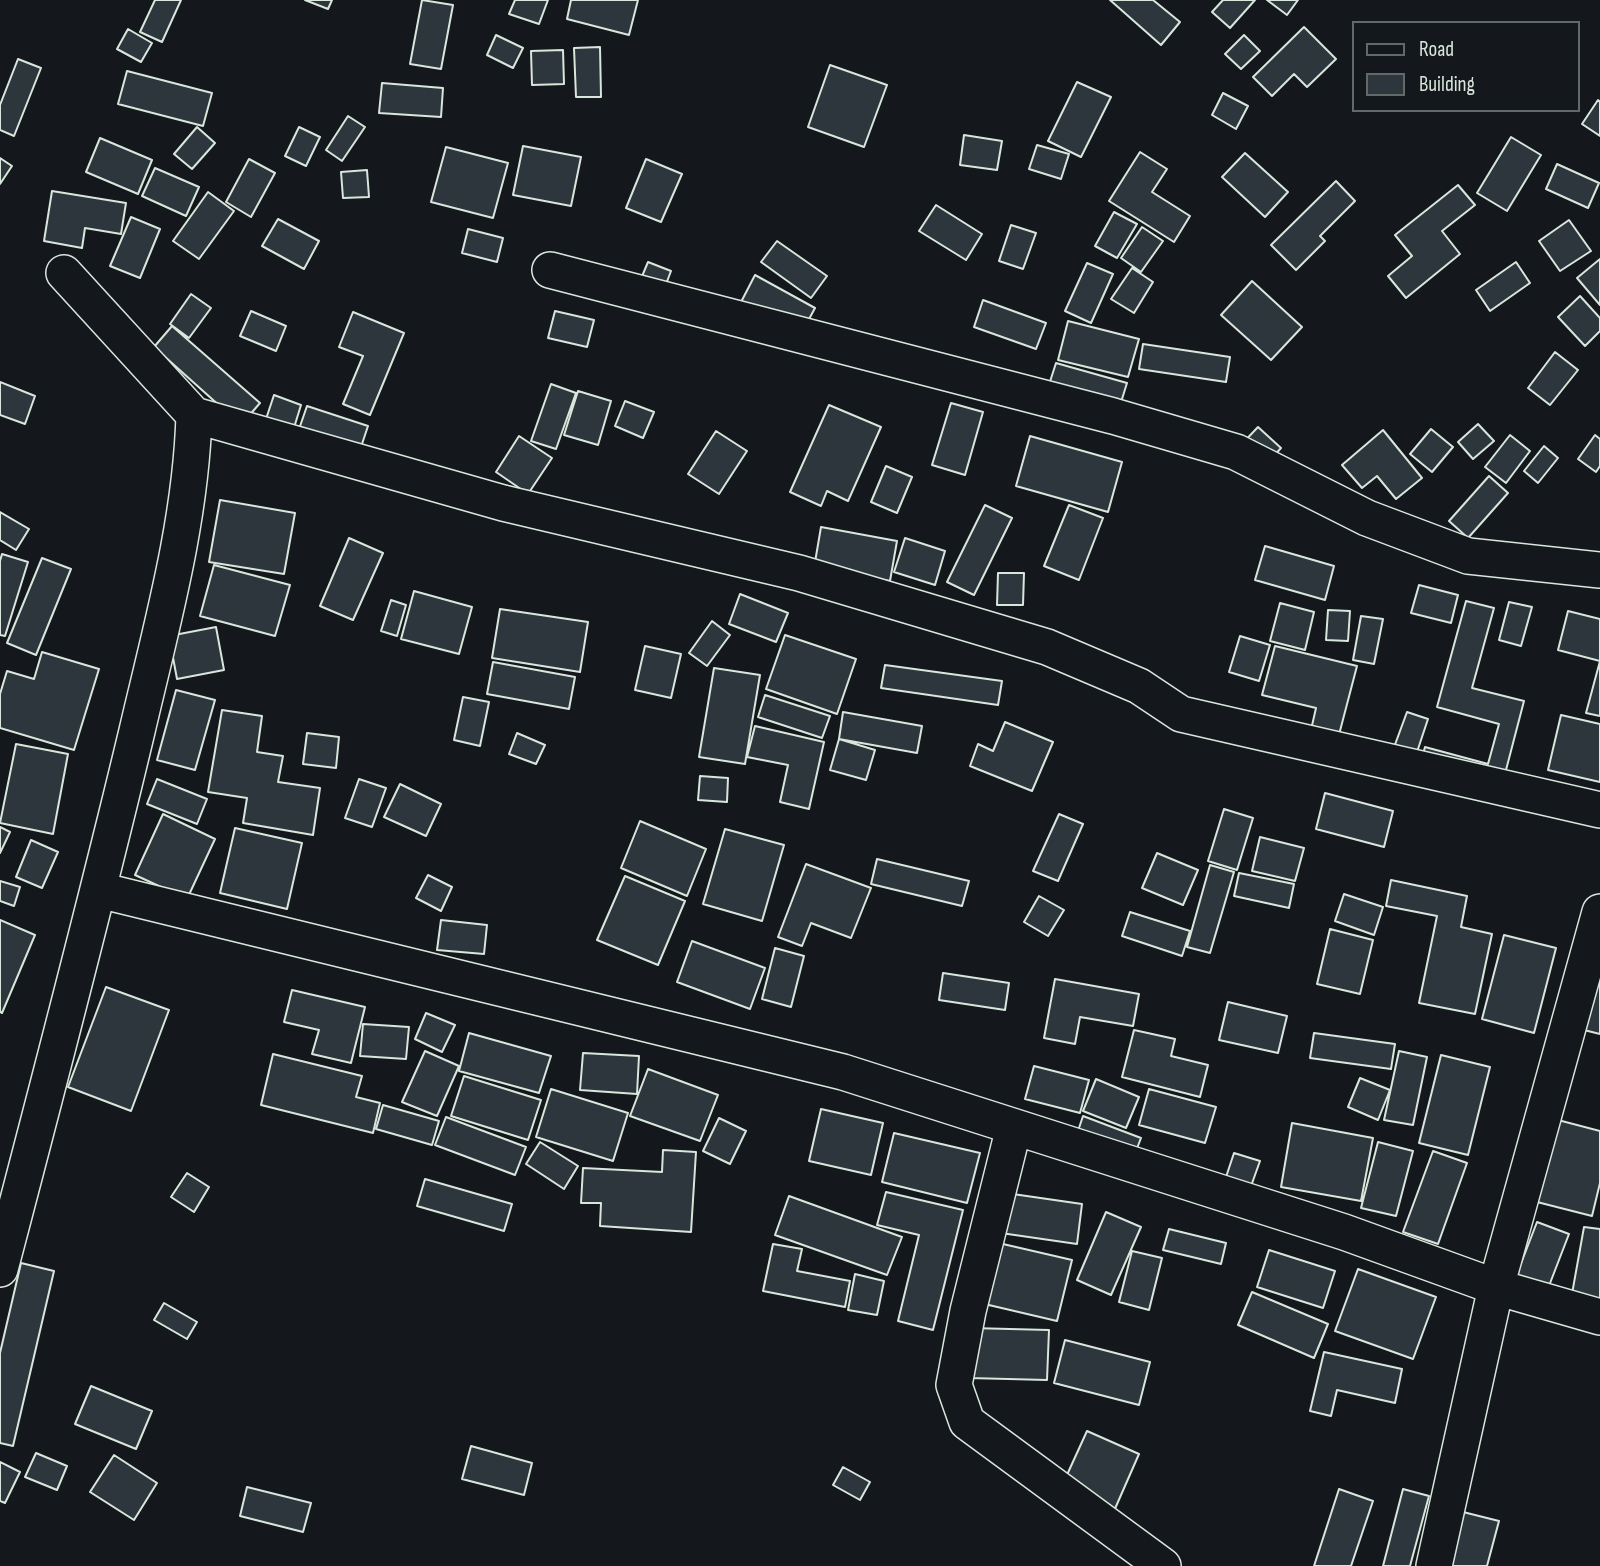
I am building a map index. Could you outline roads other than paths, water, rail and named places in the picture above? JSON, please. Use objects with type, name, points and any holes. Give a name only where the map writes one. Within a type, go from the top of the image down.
[{"type":"street","points":[[550,270],[1113,416],[1236,452],[1367,518],[1468,556],[1600,570]]},
{"type":"street","points":[[64,273],[194,415],[503,502],[799,573],[1034,643],[1139,686],[1181,714],[1600,810]]},
{"type":"street","points":[[0,1269],[99,890],[172,582],[193,457],[194,415]]},
{"type":"street","points":[[99,890],[843,1072],[1344,1232],[1496,1287],[1600,1317]]},
{"type":"street","points":[[1434,1566],[1496,1287],[1600,912]]},
{"type":"street","points":[[1014,1127],[968,1311],[954,1385],[967,1422],[1163,1566]]}]
